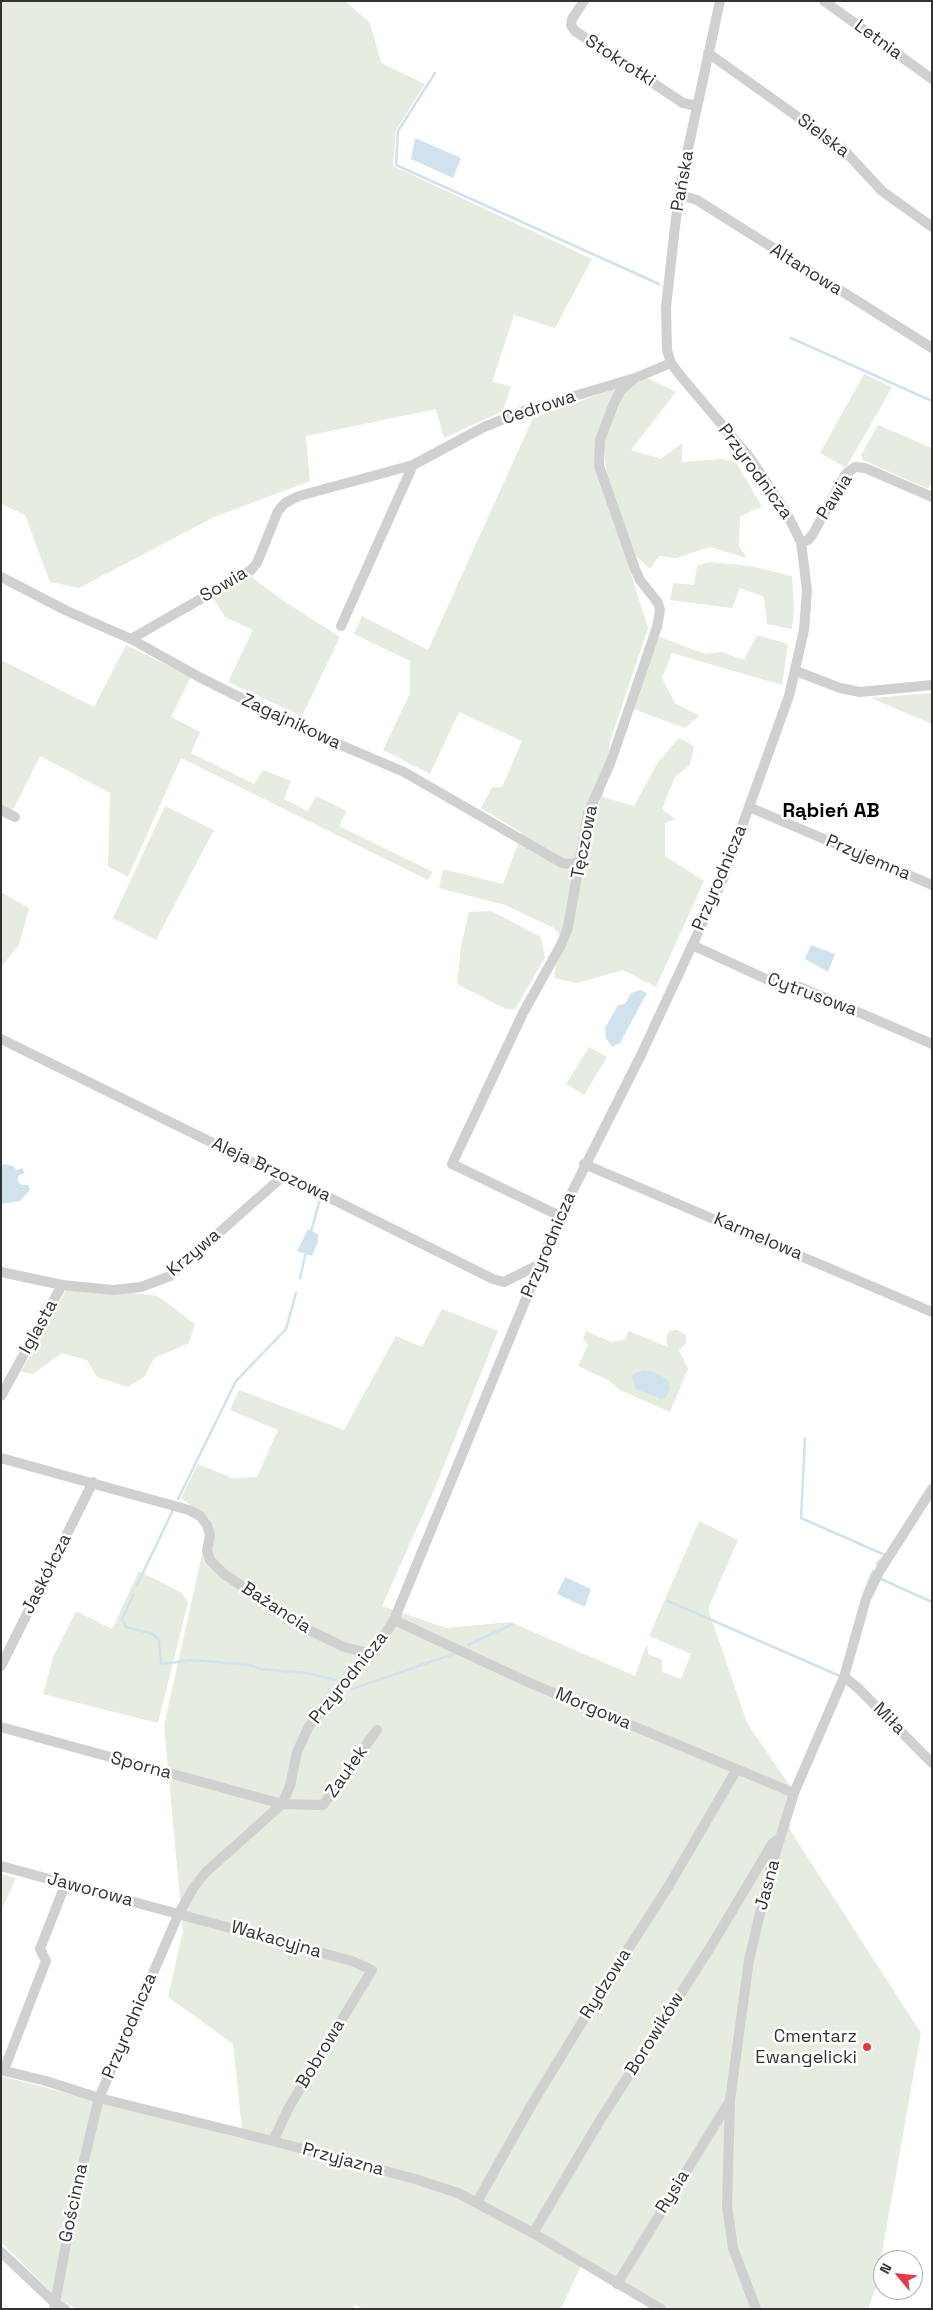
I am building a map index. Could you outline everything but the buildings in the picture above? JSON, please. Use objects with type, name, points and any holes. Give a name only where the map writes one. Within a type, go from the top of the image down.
[{"type":"street","name":"Stokrotki","points":[[584,1],[572,19],[571,25],[575,31],[683,103],[697,106]]},
{"type":"street","name":"Pańska","points":[[670,363],[665,333],[666,307],[680,195],[720,1]]},
{"type":"street","name":"Letnia","points":[[824,1],[932,79]]},
{"type":"street","name":"Sielska","points":[[708,53],[843,149],[882,191],[932,227]]},
{"type":"street","name":"Altanowa","points":[[680,195],[697,200],[786,258],[932,348]]},
{"type":"street","name":"Cedrowa","points":[[285,503],[299,496],[414,465],[484,426],[516,414],[635,378],[670,363]]},
{"type":"street","name":"Przyrodnicza","points":[[99,2098],[179,1913],[194,1887],[206,1872],[282,1804],[290,1786],[297,1752],[309,1726],[324,1706],[372,1654],[394,1620],[560,1216],[584,1164],[641,1055],[723,879],[774,741],[796,671],[804,630],[807,590],[801,542],[786,512],[750,458],[670,363]]},
{"type":"street","name":"Tęczowa","points":[[560,1216],[452,1164],[523,1013],[562,943],[568,927],[588,813],[620,737],[657,626],[660,610],[655,598],[640,580],[635,569],[599,466],[600,440],[614,403],[621,390],[635,378]]},
{"type":"street","points":[[341,626],[414,465]]},
{"type":"street","name":"Pawia","points":[[801,542],[808,540],[813,534],[846,474],[855,467],[865,468],[932,498]]},
{"type":"street","name":"Sowia","points":[[131,639],[251,570],[257,563],[278,511],[285,503]]},
{"type":"street","name":"Zagajnikowa","points":[[1,577],[67,611],[131,639],[201,678],[301,728],[404,772],[562,863],[571,864],[581,861]]},
{"type":"street","points":[[796,671],[840,688],[860,692],[932,685]]},
{"type":"street","name":"Przyjemna","points":[[750,807],[932,885]]},
{"type":"street","points":[[1,810],[15,817]]},
{"type":"street","name":"Cytrusowa","points":[[692,945],[777,984],[800,987],[932,1044]]},
{"type":"street","name":"Aleja Brzozowa","points":[[1,1039],[493,1279],[504,1282],[540,1264]]},
{"type":"street","name":"Karmelowa","points":[[584,1164],[932,1312]]},
{"type":"street","name":"Krzywa","points":[[1,1272],[62,1285],[112,1290],[141,1287],[160,1281],[189,1261],[282,1177]]},
{"type":"street","name":"Iglasta","points":[[1,1396],[62,1285]]},
{"type":"street","points":[[1,1458],[94,1482]]},
{"type":"street","name":"Bażancia","points":[[94,1482],[189,1510],[200,1516],[207,1525],[210,1535],[207,1550],[210,1560],[224,1574],[309,1630],[344,1647],[372,1654]]},
{"type":"street","name":"Jaskółcza","points":[[1,1666],[94,1482]]},
{"type":"street","name":"Jasna","points":[[756,2309],[733,2248],[727,2206],[730,2100],[749,1960],[794,1793],[844,1677],[871,1586],[932,1489]]},
{"type":"street","name":"Morgowa","points":[[394,1620],[530,1683],[794,1793]]},
{"type":"street","name":"Miła","points":[[844,1677],[858,1688],[932,1763]]},
{"type":"street","name":"Sporna","points":[[1,1727],[282,1804]]},
{"type":"street","name":"Zaułek","points":[[282,1804],[323,1805],[377,1730]]},
{"type":"street","name":"Rydzowa","points":[[477,2202],[532,2104],[668,1887],[737,1769]]},
{"type":"street","name":"Borowików","points":[[533,2233],[599,2122],[713,1942],[772,1844],[781,1838]]},
{"type":"street","name":"Jaworowa","points":[[1,1866],[65,1885],[179,1913]]},
{"type":"street","points":[[2,2070],[46,1962],[40,1949],[65,1885]]},
{"type":"street","name":"Wakacyjna","points":[[179,1913],[352,1961],[372,1970]]},
{"type":"street","name":"Bobrowa","points":[[273,2140],[288,2107],[372,1970]]},
{"type":"street","name":"Przyjazna","points":[[2,2070],[99,2098],[273,2140],[415,2179],[477,2202],[533,2233],[660,2309]]},
{"type":"street","name":"Gościnna","points":[[54,2306],[73,2206],[99,2098]]},
{"type":"street","name":"Rysia","points":[[617,2284],[730,2100]]},
{"type":"street","points":[[1,2252],[54,2306],[66,2309]]},
{"type":"shaded area","points":[[1,1],[345,1],[370,23],[381,63],[425,84],[396,130],[393,166],[592,259],[555,328],[514,315],[492,382],[511,386],[503,411],[444,438],[436,409],[306,436],[310,481],[214,517],[79,588],[50,582],[25,515],[1,504]]},
{"type":"shaded area","points":[[864,374],[892,387],[846,468],[820,453]]},
{"type":"shaded area","points":[[647,378],[676,392],[631,450],[661,459],[682,443],[682,462],[721,459],[736,462],[762,507],[740,516],[739,546],[747,558],[710,547],[676,558],[659,556],[650,569],[633,553],[606,471],[603,430],[623,390]]},
{"type":"shaded area","points":[[617,388],[596,463],[648,628],[610,741],[603,797],[634,806],[658,762],[679,738],[694,746],[690,765],[675,777],[662,809],[675,819],[665,823],[665,856],[704,881],[656,987],[623,970],[577,983],[554,978],[561,937],[554,928],[505,905],[439,888],[443,869],[503,884],[522,833],[481,808],[492,787],[502,787],[522,741],[459,712],[430,774],[383,750],[410,693],[410,661],[354,634],[362,616],[428,650],[533,418]]},
{"type":"shaded area","points":[[878,425],[932,448],[932,480],[928,489],[863,460],[861,455]]},
{"type":"shaded area","points":[[710,562],[750,566],[792,576],[794,609],[792,629],[767,624],[764,597],[740,588],[732,608],[670,600],[673,583],[694,585],[697,566]]},
{"type":"shaded area","points":[[249,575],[285,602],[340,637],[302,716],[228,682],[253,630],[225,617],[213,598]]},
{"type":"shaded area","points":[[757,635],[788,644],[782,685],[672,653],[662,678],[675,703],[699,716],[685,728],[633,709],[657,636],[705,654],[722,652],[744,660]]},
{"type":"shaded area","points":[[126,645],[191,677],[171,717],[200,732],[191,753],[254,784],[263,770],[291,781],[284,799],[308,811],[316,796],[347,811],[339,826],[433,872],[428,880],[181,758],[128,877],[108,866],[110,793],[40,756],[14,808],[1,817],[1,660],[94,707]]},
{"type":"shaded area","points":[[932,693],[932,724],[871,698]]},
{"type":"shaded area","points":[[165,806],[214,830],[156,940],[113,918]]},
{"type":"shaded area","points":[[1,892],[29,908],[19,945],[1,967]]},
{"type":"shaded area","points":[[491,911],[541,937],[545,958],[515,1009],[506,1009],[457,984],[461,946],[469,912]]},
{"type":"shaded area","points":[[589,1047],[607,1057],[584,1095],[566,1084]]},
{"type":"shaded area","points":[[69,1285],[158,1296],[195,1324],[189,1343],[154,1358],[145,1376],[128,1387],[97,1377],[87,1360],[62,1353],[33,1374],[21,1372]]},
{"type":"shaded area","points":[[442,1309],[498,1331],[435,1488],[382,1606],[446,1628],[510,1622],[635,1676],[647,1643],[648,1654],[662,1660],[662,1672],[681,1679],[691,1654],[649,1636],[699,1521],[738,1540],[708,1609],[747,1723],[790,1786],[790,1830],[921,2033],[883,2250],[873,2250],[873,2295],[868,2309],[652,2309],[581,2266],[561,2309],[363,2309],[355,2305],[353,2309],[77,2309],[57,2298],[1,2242],[1,2076],[243,2139],[233,2044],[168,1997],[183,1931],[164,1725],[210,1519],[181,1498],[198,1464],[232,1478],[257,1477],[278,1430],[230,1410],[239,1390],[344,1430],[396,1336],[422,1347]]},
{"type":"shaded area","points":[[677,1330],[686,1335],[686,1343],[679,1350],[688,1369],[670,1412],[620,1390],[608,1380],[578,1366],[588,1345],[583,1339],[586,1331],[611,1342],[624,1340],[629,1331],[668,1347],[666,1342],[667,1335],[670,1331]]},
{"type":"shaded area","points":[[139,1571],[182,1593],[188,1602],[158,1723],[43,1694],[53,1657],[76,1611],[112,1629]]},
{"type":"shaded area","points":[[1,1874],[16,1878],[1,1911]]},
{"type":"water","points":[[415,138],[461,158],[453,178],[411,159]]},
{"type":"water","points":[[811,945],[835,954],[828,972],[805,959]]},
{"type":"water","points":[[640,990],[647,993],[620,1043],[612,1047],[606,1038],[605,1028],[618,1005],[625,1004],[631,993]]},
{"type":"water","points":[[6,1164],[17,1170],[23,1168],[24,1173],[18,1176],[18,1182],[22,1185],[28,1185],[30,1190],[20,1201],[2,1204],[1,1165]]},
{"type":"water","points":[[308,1229],[318,1234],[318,1241],[312,1256],[297,1251]]},
{"type":"water","points":[[644,1370],[654,1372],[668,1380],[670,1388],[666,1397],[661,1399],[636,1389],[632,1377],[633,1374]]},
{"type":"water","points":[[565,1577],[591,1589],[585,1607],[557,1594]]},
{"type":"waterway","points":[[435,73],[398,131],[396,165],[659,284]]},
{"type":"waterway","points":[[791,338],[932,401]]},
{"type":"waterway","points":[[311,1232],[320,1199]]},
{"type":"waterway","points":[[300,1278],[306,1252]]},
{"type":"waterway","points":[[178,1499],[236,1381],[286,1329],[296,1293]]},
{"type":"waterway","points":[[805,1438],[801,1518],[885,1555],[877,1564]]},
{"type":"waterway","points":[[137,1585],[173,1510]]},
{"type":"waterway","points":[[864,1593],[873,1571]]},
{"type":"waterway","points":[[881,1579],[932,1602]]},
{"type":"waterway","points":[[133,1595],[122,1619],[126,1627],[153,1634],[159,1640],[161,1664],[194,1660],[250,1665],[260,1669],[307,1673],[336,1680]]},
{"type":"waterway","points":[[668,1601],[840,1676]]},
{"type":"waterway","points":[[468,1645],[513,1624]]},
{"type":"waterway","points":[[347,1687],[352,1689],[456,1653]]},
{"type":"place","name":"Cmentarz Ewangelicki","points":[[867,2047]]},
{"type":"district","name":"Rąbień AB","points":[[831,812]]}]
